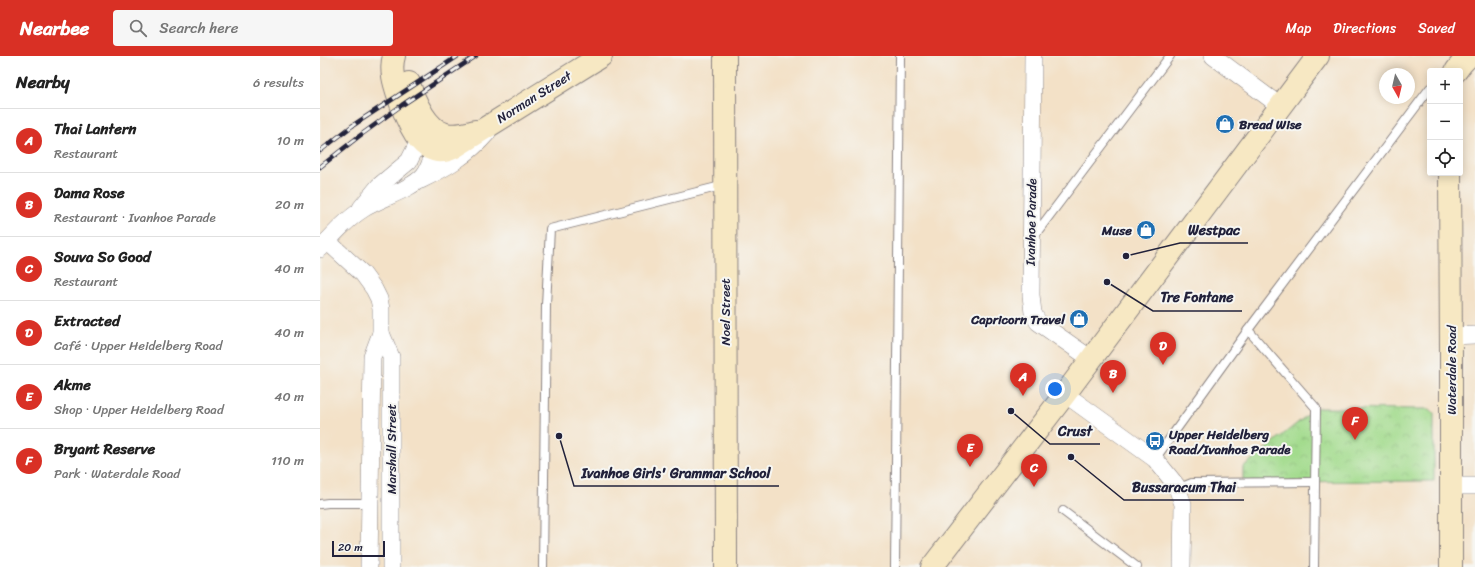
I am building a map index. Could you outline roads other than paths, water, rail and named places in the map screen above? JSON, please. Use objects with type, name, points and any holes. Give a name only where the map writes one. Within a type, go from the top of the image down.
[{"type":"street","points":[[394,56],[392,70],[395,85],[408,121],[430,140]]},
{"type":"street","points":[[404,56],[408,81],[413,97],[429,124],[430,140],[430,165],[424,176],[405,188]]},
{"type":"street","name":"Norman Street","points":[[430,140],[446,151],[451,149],[601,56]]},
{"type":"street","name":"Noel Street","points":[[726,56],[726,567]]},
{"type":"street","name":"Ivanhoe Parade","points":[[1033,56],[1031,239],[1031,295],[1033,313],[1038,322],[1091,359]]},
{"type":"street","points":[[1213,56],[1280,106]]},
{"type":"street","points":[[932,567],[1065,394],[1318,56]]},
{"type":"street","points":[[1449,56],[1449,68]]},
{"type":"street","points":[[1458,68],[1469,56]]},
{"type":"street","points":[[359,212],[426,178],[468,153],[495,121]]},
{"type":"street","points":[[324,245],[359,212],[379,186],[430,140]]},
{"type":"street","name":"Waterdale Road","points":[[1450,176],[1451,567]]},
{"type":"street","name":"Marshall Street","points":[[324,245],[363,274],[377,294],[381,309],[381,333],[372,357],[370,567]]},
{"type":"street","name":"Marshall Street","points":[[381,333],[391,357],[391,567]]},
{"type":"street","points":[[1451,336],[1475,335]]},
{"type":"street","points":[[1065,394],[1155,459],[1176,485],[1183,504],[1182,567]]},
{"type":"street","points":[[1451,486],[1475,486]]},
{"type":"lane","points":[[895,567],[900,56]]},
{"type":"lane","points":[[1031,239],[1170,56]]},
{"type":"lane","points":[[1155,459],[1248,330],[1427,92]]},
{"type":"lane","points":[[544,567],[546,305],[550,228],[726,185]]},
{"type":"lane","points":[[1248,330],[1316,408],[1314,567]]},
{"type":"lane","points":[[1177,489],[1192,483],[1314,482]]},
{"type":"lane","points":[[320,504],[370,503]]},
{"type":"lane","points":[[1063,511],[1137,567]]},
{"type":"railway","points":[[320,151],[352,126],[458,56]]},
{"type":"railway","points":[[320,167],[402,105],[476,56]]},
{"type":"place","name":"Bread Wise","points":[[1225,124]]},
{"type":"place","name":"Muse","points":[[1146,230]]},
{"type":"place","name":"Westpac","points":[[1126,256]]},
{"type":"place","name":"Tre Fontane","points":[[1107,282]]},
{"type":"place","name":"Capricorn Travel","points":[[1079,319]]},
{"type":"place","name":"Extracted","points":[[1163,365]]},
{"type":"place","name":"Dama Rose","points":[[1113,393]]},
{"type":"place","name":"Thai Lantern","points":[[1023,396]]},
{"type":"place","name":"Crust","points":[[1011,411]]},
{"type":"place","name":"Ivanhoe Girls' Grammar School","points":[[559,436]]},
{"type":"place","name":"Bryant Reserve","points":[[1355,440]]},
{"type":"place","name":"Upper Heidelberg Road/Ivanhoe Parade","points":[[1155,441]]},
{"type":"place","name":"Bussaracum Thai","points":[[1071,457]]},
{"type":"place","name":"Akme","points":[[970,467]]},
{"type":"place","name":"Souva So Good","points":[[1034,487]]}]
